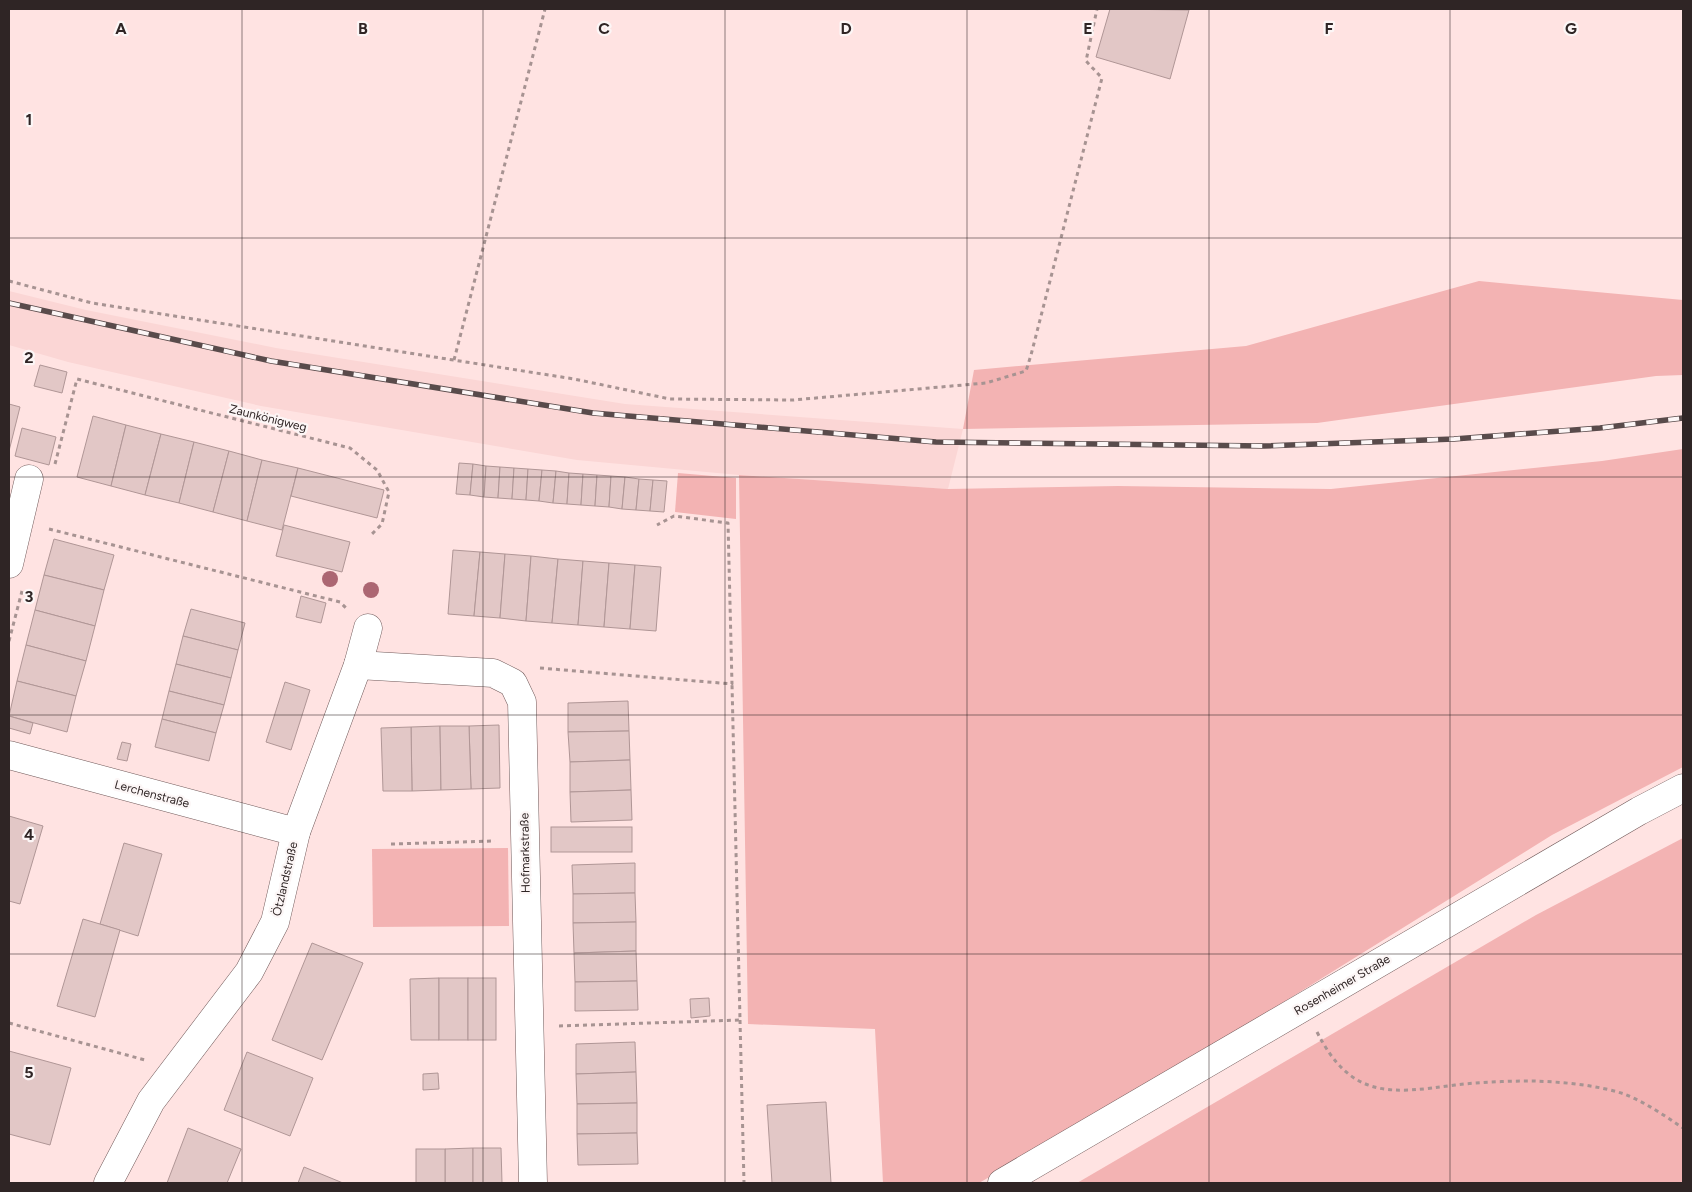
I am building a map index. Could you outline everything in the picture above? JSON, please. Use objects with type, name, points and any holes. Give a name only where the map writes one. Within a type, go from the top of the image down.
[{"type":"street","points":[[9,564],[29,479]]},
{"type":"street","name":"Ötzlandstraße","points":[[108,1183],[151,1101],[249,972],[275,922],[296,832],[358,665],[368,628]]},
{"type":"street","points":[[358,665],[494,673],[513,683]]},
{"type":"street","name":"Hofmarkstraße","points":[[513,683],[522,702],[533,1183]]},
{"type":"street","name":"Lerchenstraße","points":[[9,755],[296,832]]},
{"type":"street","name":"Rosenheimer Straße","points":[[1002,1183],[1638,811],[1683,788]]},
{"type":"path","points":[[454,360],[545,9]]},
{"type":"path","points":[[9,281],[92,303],[574,378],[670,400],[803,399],[986,383],[1026,371],[1102,78],[1086,61],[1097,9]]},
{"type":"path","name":"Zaunkönigweg","points":[[77,379],[350,448],[376,470],[388,492],[382,524],[371,535]]},
{"type":"path","points":[[657,526],[674,516],[728,523],[744,1183]]},
{"type":"path","points":[[48,529],[340,602],[368,628]]},
{"type":"path","points":[[513,683],[531,667],[732,684]]},
{"type":"path","points":[[391,844],[525,841]]},
{"type":"path","points":[[1305,1007],[1325,1047],[1335,1060],[1351,1076],[1368,1086],[1387,1091],[1409,1092],[1458,1085],[1533,1081],[1582,1086],[1624,1094],[1663,1114],[1683,1128]]},
{"type":"path","points":[[529,1027],[740,1020]]},
{"type":"path","points":[[9,1023],[174,1069]]},
{"type":"shaded area","points":[[1479,281],[1683,300],[1683,375],[1656,376],[1317,423],[963,429],[974,370],[1246,346]]},
{"type":"shaded area","points":[[9,291],[86,310],[276,348],[625,404],[963,429],[948,489],[739,475],[577,460],[261,406],[68,362],[9,345]]},
{"type":"shaded area","points":[[1683,449],[1683,767],[1552,835],[1200,1054],[979,1183],[883,1183],[875,1029],[748,1024],[739,475],[948,489],[1118,486],[1331,489],[1602,461]]},
{"type":"shaded area","points":[[678,473],[736,478],[736,519],[675,512]]},
{"type":"shaded area","points":[[1683,838],[1683,1183],[1077,1183],[1536,915]]},
{"type":"shaded area","points":[[508,848],[509,926],[373,927],[372,849]]},
{"type":"building","points":[[1110,9],[1189,10],[1170,79],[1096,57]]},
{"type":"building","points":[[40,365],[67,372],[62,393],[34,386]]},
{"type":"building","points":[[9,404],[20,407],[9,451]]},
{"type":"building","points":[[93,416],[126,425],[111,486],[77,477]]},
{"type":"building","points":[[126,425],[161,434],[145,495],[111,486]]},
{"type":"building","points":[[22,428],[56,437],[49,465],[15,456]]},
{"type":"building","points":[[161,434],[194,442],[179,503],[145,495]]},
{"type":"building","points":[[194,442],[229,451],[213,512],[179,503]]},
{"type":"building","points":[[229,451],[262,460],[247,521],[213,512]]},
{"type":"building","points":[[262,460],[298,468],[282,530],[247,521]]},
{"type":"building","points":[[459,463],[473,464],[470,495],[456,494]]},
{"type":"building","points":[[473,464],[486,466],[484,497],[470,495]]},
{"type":"building","points":[[486,466],[500,467],[498,498],[484,497]]},
{"type":"building","points":[[500,467],[514,468],[512,499],[498,498]]},
{"type":"building","points":[[298,468],[384,490],[377,518],[291,496]]},
{"type":"building","points":[[514,468],[528,469],[526,500],[512,499]]},
{"type":"building","points":[[528,469],[542,470],[539,501],[526,500]]},
{"type":"building","points":[[542,470],[556,471],[553,503],[539,501]]},
{"type":"building","points":[[556,471],[569,473],[567,504],[553,503]]},
{"type":"building","points":[[569,473],[583,474],[581,505],[567,504]]},
{"type":"building","points":[[583,474],[597,475],[595,506],[581,505]]},
{"type":"building","points":[[597,475],[611,476],[609,507],[595,506]]},
{"type":"building","points":[[611,476],[625,477],[622,509],[609,507]]},
{"type":"building","points":[[625,477],[639,479],[636,510],[622,509]]},
{"type":"building","points":[[639,479],[653,480],[650,511],[636,510]]},
{"type":"building","points":[[653,480],[667,481],[664,512],[650,511]]},
{"type":"building","points":[[284,525],[350,542],[342,572],[276,556]]},
{"type":"building","points":[[54,539],[114,555],[104,590],[44,575]]},
{"type":"building","points":[[453,550],[480,552],[474,616],[448,614]]},
{"type":"building","points":[[480,552],[505,554],[500,618],[474,616]]},
{"type":"building","points":[[505,554],[531,556],[526,621],[500,618]]},
{"type":"building","points":[[531,556],[558,559],[552,623],[526,621]]},
{"type":"building","points":[[558,559],[583,561],[578,625],[552,623]]},
{"type":"building","points":[[583,561],[609,563],[604,627],[578,625]]},
{"type":"building","points":[[609,563],[635,565],[630,629],[604,627]]},
{"type":"building","points":[[635,565],[661,567],[656,631],[630,629]]},
{"type":"building","points":[[44,575],[104,590],[95,626],[35,610]]},
{"type":"building","points":[[301,596],[326,603],[321,623],[296,617]]},
{"type":"building","points":[[191,609],[245,623],[238,650],[183,636]]},
{"type":"building","points":[[35,610],[95,626],[86,661],[26,645]]},
{"type":"building","points":[[183,636],[238,650],[231,678],[176,664]]},
{"type":"building","points":[[26,645],[86,661],[76,696],[17,681]]},
{"type":"building","points":[[176,664],[231,678],[224,705],[169,691]]},
{"type":"building","points":[[17,681],[76,696],[67,732],[9,716]]},
{"type":"building","points":[[285,682],[310,690],[291,750],[266,742]]},
{"type":"building","points":[[169,691],[224,705],[216,733],[162,719]]},
{"type":"building","points":[[628,701],[629,731],[568,732],[568,703]]},
{"type":"building","points":[[9,716],[33,723],[30,734],[9,728]]},
{"type":"building","points":[[162,719],[216,733],[209,761],[155,747]]},
{"type":"building","points":[[499,725],[500,788],[471,789],[469,726]]},
{"type":"building","points":[[440,726],[441,790],[412,791],[411,727]]},
{"type":"building","points":[[440,726],[469,726],[471,789],[441,790]]},
{"type":"building","points":[[411,727],[412,791],[383,791],[381,728]]},
{"type":"building","points":[[629,731],[630,760],[570,762],[568,732]]},
{"type":"building","points":[[122,742],[131,744],[127,761],[117,759]]},
{"type":"building","points":[[630,760],[631,790],[570,792],[570,762]]},
{"type":"building","points":[[631,790],[632,820],[571,822],[570,792]]},
{"type":"building","points":[[9,816],[43,826],[20,904],[9,901]]},
{"type":"building","points":[[551,827],[632,827],[632,852],[551,852]]},
{"type":"building","points":[[124,843],[162,854],[138,936],[100,924]]},
{"type":"building","points":[[635,863],[635,893],[573,894],[572,865]]},
{"type":"building","points":[[635,893],[636,922],[573,923],[573,894]]},
{"type":"building","points":[[83,919],[120,930],[95,1017],[57,1006]]},
{"type":"building","points":[[636,922],[636,951],[574,953],[573,923]]},
{"type":"building","points":[[312,943],[363,963],[322,1060],[272,1040]]},
{"type":"building","points":[[636,951],[637,981],[575,982],[574,953]]},
{"type":"building","points":[[439,978],[439,1040],[411,1040],[410,979]]},
{"type":"building","points":[[439,978],[468,978],[468,1040],[439,1040]]},
{"type":"building","points":[[468,978],[496,978],[496,1040],[468,1040]]},
{"type":"building","points":[[637,981],[638,1010],[575,1011],[575,982]]},
{"type":"building","points":[[709,998],[710,1016],[691,1018],[690,999]]},
{"type":"building","points":[[635,1042],[636,1072],[576,1074],[576,1044]]},
{"type":"building","points":[[9,1051],[71,1068],[50,1145],[9,1134]]},
{"type":"building","points":[[247,1052],[313,1078],[290,1136],[224,1110]]},
{"type":"building","points":[[636,1072],[637,1103],[577,1104],[576,1074]]},
{"type":"building","points":[[438,1073],[439,1089],[423,1090],[423,1074]]},
{"type":"building","points":[[826,1102],[831,1183],[772,1183],[767,1105]]},
{"type":"building","points":[[637,1103],[637,1133],[577,1134],[577,1104]]},
{"type":"building","points":[[188,1128],[241,1149],[227,1183],[167,1183]]},
{"type":"building","points":[[637,1133],[638,1164],[578,1165],[577,1134]]},
{"type":"building","points":[[473,1148],[473,1183],[445,1183],[445,1149]]},
{"type":"building","points":[[473,1148],[501,1148],[502,1183],[473,1183]]},
{"type":"building","points":[[416,1149],[445,1149],[445,1183],[416,1183]]},
{"type":"building","points":[[304,1167],[343,1183],[298,1183]]},
{"type":"railway","points":[[9,303],[271,361],[593,413],[936,442],[1264,446],[1454,439],[1600,428],[1683,418]]}]
